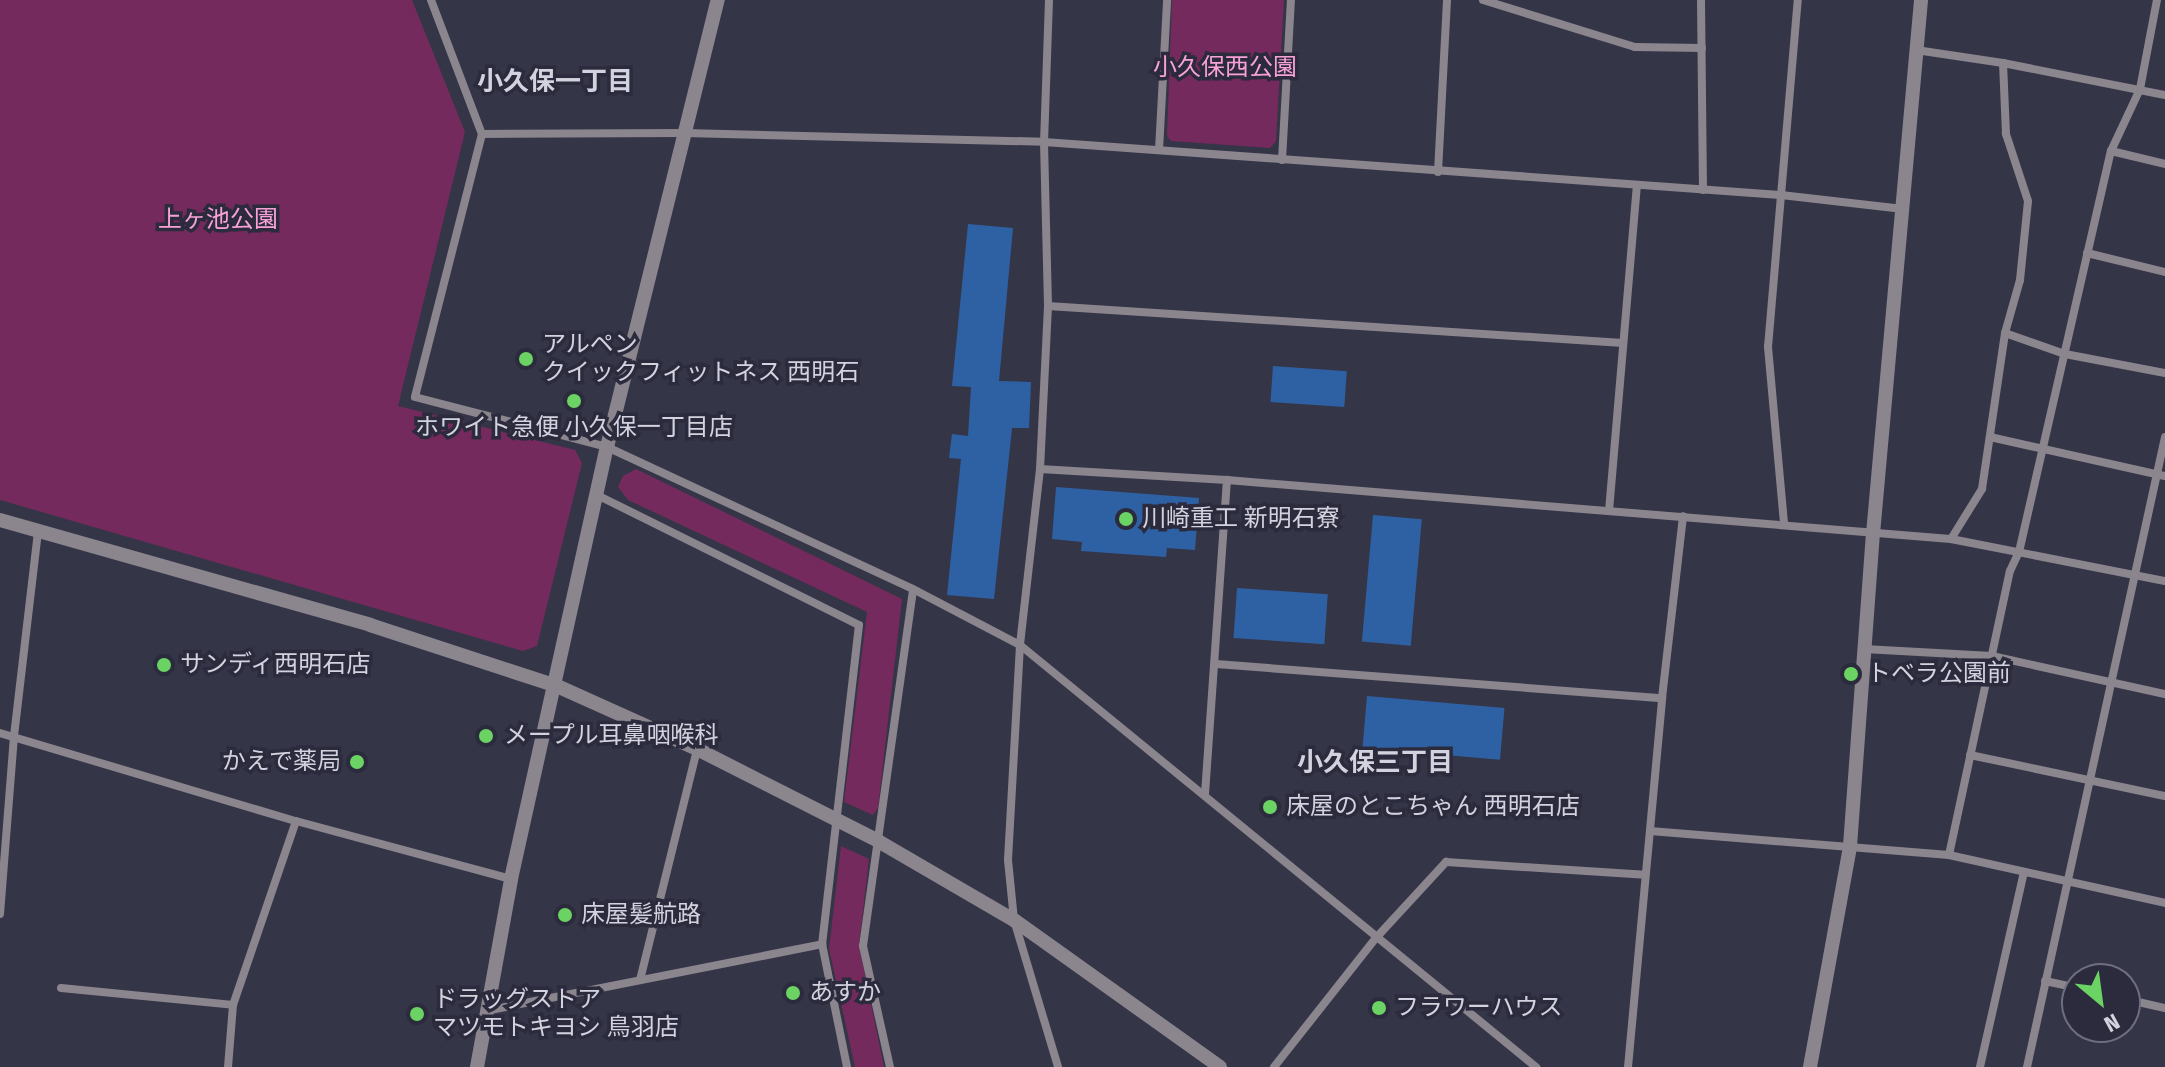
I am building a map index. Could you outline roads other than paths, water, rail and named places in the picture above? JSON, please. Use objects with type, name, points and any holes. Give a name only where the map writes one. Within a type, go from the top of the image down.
[{"type":"street","points":[[431,0],[482,134],[415,397],[607,447],[913,589],[1020,645],[1205,794],[1375,939],[1536,1067]]},
{"type":"street","points":[[477,1067],[511,879],[557,686],[607,447],[718,0]]},
{"type":"street","points":[[1049,0],[1044,142],[1048,306],[1040,469],[1020,645],[1008,860],[1014,920],[1058,1067]]},
{"type":"street","points":[[1159,150],[1167,0]]},
{"type":"street","points":[[1282,160],[1291,0]]},
{"type":"street","points":[[1438,172],[1447,0]]},
{"type":"street","points":[[1483,0],[1635,47],[1702,48]]},
{"type":"street","points":[[1701,0],[1703,190]]},
{"type":"street","points":[[1784,523],[1768,347],[1798,0]]},
{"type":"street","points":[[1810,1067],[1850,846],[1873,534],[1921,0]]},
{"type":"street","points":[[1949,855],[2010,571],[2019,552],[2111,151],[2140,89],[2157,0]]},
{"type":"street","points":[[1916,50],[2003,63],[2165,95]]},
{"type":"street","points":[[1951,539],[1982,489],[2005,333],[2020,280],[2028,201],[2006,134],[2003,63]]},
{"type":"street","points":[[482,134],[685,133],[1044,142],[1781,195],[1903,209]]},
{"type":"street","points":[[2111,151],[2165,164]]},
{"type":"street","points":[[1609,511],[1637,187]]},
{"type":"street","points":[[2087,253],[2165,272]]},
{"type":"street","points":[[1048,306],[1623,343]]},
{"type":"street","points":[[2005,333],[2065,354],[2165,373]]},
{"type":"street","points":[[1990,437],[2161,475]]},
{"type":"street","points":[[2027,1067],[2089,778],[2161,475],[2165,437]]},
{"type":"street","points":[[1040,469],[1227,480],[1951,539],[2165,581]]},
{"type":"street","points":[[1205,794],[1227,480]]},
{"type":"street","points":[[597,495],[859,625],[822,944],[847,1067]]},
{"type":"street","points":[[1628,1067],[1662,698],[1683,516]]},
{"type":"street","points":[[0,520],[370,625],[557,686],[697,749],[878,841],[1014,920],[1220,1067]]},
{"type":"street","points":[[0,914],[14,736],[38,531]]},
{"type":"street","points":[[890,1067],[863,946],[913,589]]},
{"type":"street","points":[[1864,649],[1992,656],[2165,694]]},
{"type":"street","points":[[1216,664],[1662,698]]},
{"type":"street","points":[[0,733],[296,821],[511,879]]},
{"type":"street","points":[[640,980],[697,749]]},
{"type":"street","points":[[1970,755],[2165,796]]},
{"type":"street","points":[[228,1067],[233,1005],[296,821]]},
{"type":"street","points":[[1650,831],[1949,855],[2165,903]]},
{"type":"street","points":[[1274,1067],[1375,939],[1446,862],[1645,875]]},
{"type":"street","points":[[1980,1067],[2024,872]]},
{"type":"street","points":[[485,1011],[822,944]]},
{"type":"street","points":[[2045,981],[2061,984]]},
{"type":"street","points":[[61,988],[233,1005]]},
{"type":"street","points":[[2141,1003],[2165,1008]]},
{"type":"place","name":"アルペン クイックフィットネス 西明石","points":[[526,359]]},
{"type":"place","name":"ホワイト急便 小久保一丁目店","points":[[574,401]]},
{"type":"place","name":"川崎重工 新明石寮","points":[[1126,519]]},
{"type":"place","name":"サンディ西明石店","points":[[164,665]]},
{"type":"place","name":"トベラ公園前","points":[[1851,674]]},
{"type":"place","name":"メープル耳鼻咽喉科","points":[[486,736]]},
{"type":"place","name":"かえで薬局","points":[[357,762]]},
{"type":"place","name":"床屋のとこちゃん 西明石店","points":[[1270,807]]},
{"type":"place","name":"床屋髪航路","points":[[565,915]]},
{"type":"place","name":"あすか","points":[[793,993]]},
{"type":"place","name":"フラワーハウス","points":[[1379,1008]]},
{"type":"place","name":"ドラッグストア マツモトキヨシ 鳥羽店","points":[[417,1014]]},
{"type":"district","name":"小久保一丁目","points":[[555,82]]},
{"type":"district","name":"小久保三丁目","points":[[1375,763]]},
{"type":"park label","name":"小久保西公園","points":[[1225,68]]},
{"type":"park label","name":"上ヶ池公園","points":[[218,220]]}]
